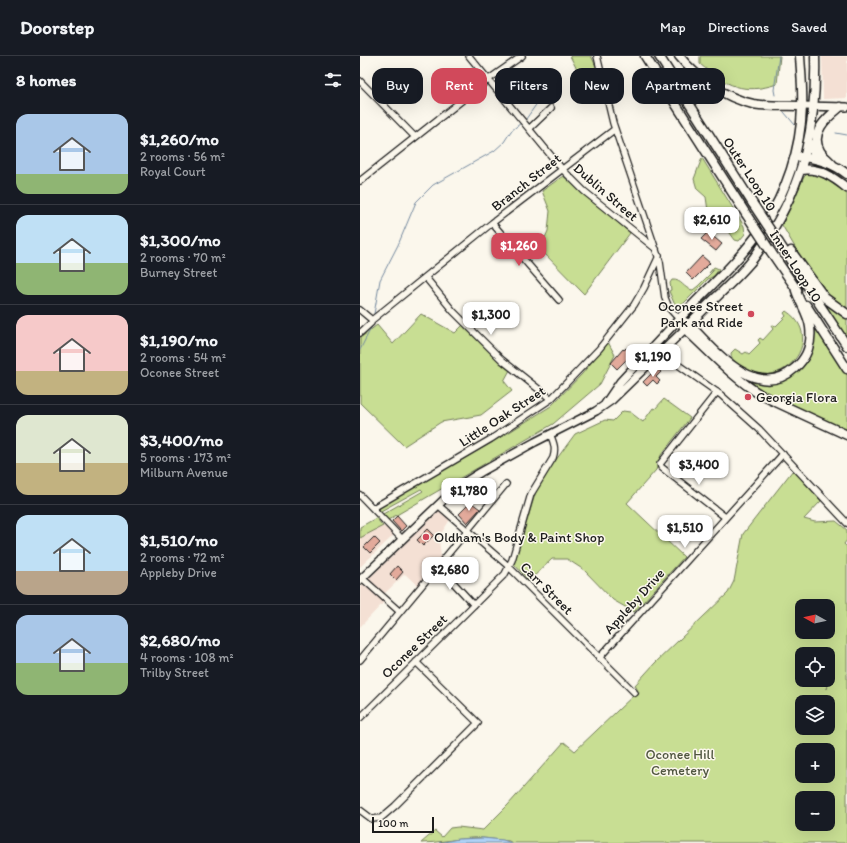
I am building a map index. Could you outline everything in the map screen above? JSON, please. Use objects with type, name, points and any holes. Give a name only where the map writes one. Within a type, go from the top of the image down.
[{"type":"highway","name":"Inner Loop 10","points":[[645,56],[847,369]]},
{"type":"highway","name":"Outer Loop 10","points":[[659,56],[753,204],[847,346]]},
{"type":"highway","points":[[680,56],[686,65],[702,79],[735,98],[753,104],[802,106]]},
{"type":"highway","points":[[800,56],[802,106],[799,133],[786,182],[776,204],[762,227],[740,255],[679,319],[718,362],[748,387],[761,395],[847,435]]},
{"type":"highway","points":[[687,327],[752,261],[782,215],[801,170],[810,138],[814,107],[815,56]]},
{"type":"highway","points":[[824,162],[814,153],[810,138],[824,116],[840,107]]},
{"type":"highway","points":[[833,165],[820,151],[817,141],[820,128],[824,121],[840,107]]},
{"type":"highway","points":[[793,158],[805,158],[824,162],[833,165],[847,174]]},
{"type":"highway","points":[[801,170],[810,168],[819,171],[847,188]]},
{"type":"highway","points":[[779,243],[790,250],[824,298],[847,314]]},
{"type":"highway","points":[[687,327],[706,341],[744,374],[767,380],[775,378],[791,372],[804,358],[808,350],[810,326],[806,312],[798,298],[795,287]]},
{"type":"highway","points":[[696,318],[699,328],[706,341]]},
{"type":"main road","points":[[802,106],[840,107]]},
{"type":"main road","points":[[605,404],[620,382],[679,319]]},
{"type":"main road","points":[[361,579],[466,480],[550,434],[576,422],[612,400],[687,327]]},
{"type":"street","name":"Dublin Street","points":[[469,56],[562,169],[590,196],[656,249]]},
{"type":"street","points":[[360,182],[489,79],[522,56]]},
{"type":"street","points":[[597,56],[616,129],[658,256],[664,298],[669,308],[679,319]]},
{"type":"street","points":[[360,81],[415,137]]},
{"type":"street","points":[[529,129],[551,108]]},
{"type":"street","name":"Branch Street","points":[[360,333],[371,323],[372,320],[492,224],[616,129]]},
{"type":"street","points":[[492,224],[558,300]]},
{"type":"street","name":"Little Oak Street","points":[[373,508],[491,439],[552,399],[599,349],[634,305],[644,288],[658,256]]},
{"type":"street","points":[[426,278],[453,311],[502,360],[552,399]]},
{"type":"street","points":[[360,310],[372,320]]},
{"type":"street","points":[[660,352],[718,392],[760,429],[847,523]]},
{"type":"street","points":[[718,392],[660,464],[661,467],[725,517]]},
{"type":"street","name":"Oconee Street","points":[[360,718],[505,574],[509,567],[531,494],[553,458],[555,452],[550,434]]},
{"type":"street","name":"Appleby Drive","points":[[599,658],[725,517],[784,454]]},
{"type":"street","points":[[360,660],[506,484]]},
{"type":"street","points":[[360,495],[402,539]]},
{"type":"street","name":"Carr Street","points":[[438,505],[509,567],[635,693]]},
{"type":"street","points":[[438,566],[474,605]]},
{"type":"street","points":[[361,579],[400,612]]},
{"type":"street","points":[[360,810],[369,817],[375,819],[381,818],[395,806],[478,723],[416,662]]},
{"type":"shaded area","points":[[822,56],[847,56],[847,98],[823,99]]},
{"type":"shaded area","points":[[440,510],[451,518],[439,537],[441,558],[418,586],[405,574],[383,595],[367,580]]},
{"type":"shaded area","points":[[376,521],[395,534],[360,567],[360,530]]},
{"type":"shaded area","points":[[362,584],[385,601],[360,627],[360,586]]},
{"type":"green space","points":[[570,56],[591,56],[597,68],[576,68]]},
{"type":"green space","points":[[700,56],[780,56],[777,84],[755,89],[736,86],[725,82],[725,68],[704,68],[700,64]]},
{"type":"green space","points":[[702,158],[744,226],[745,234],[739,241],[735,240],[725,226],[708,211],[706,197],[697,189],[694,179]]},
{"type":"green space","points":[[810,171],[828,180],[847,194],[847,310],[828,296],[803,261],[782,225],[804,177]]},
{"type":"green space","points":[[563,176],[630,233],[584,294],[540,249],[548,231],[550,211],[542,191]]},
{"type":"green space","points":[[714,267],[719,269],[714,276],[708,279],[683,304],[679,306],[674,303],[669,291],[671,290],[670,283],[672,280],[678,281],[687,288],[693,290],[713,271],[714,269],[709,273]]},
{"type":"green space","points":[[817,294],[835,310],[847,317],[847,339]]},
{"type":"green space","points":[[786,311],[798,322],[802,335],[801,348],[795,360],[785,369],[772,374],[757,374],[742,367],[732,358],[731,353],[735,349],[743,354],[746,352],[749,354],[760,343],[758,340],[760,338],[763,340],[773,329],[771,326],[776,326],[786,316],[784,313]]},
{"type":"green space","points":[[421,314],[455,333],[463,325],[510,370],[504,381],[512,391],[481,415],[441,422],[404,446],[360,403],[360,338],[377,325],[393,344]]},
{"type":"green space","points":[[813,325],[847,375],[847,432],[781,402],[739,377],[741,375],[769,382],[807,358]]},
{"type":"green space","points":[[608,342],[615,355],[600,384],[553,424],[388,520],[383,514],[423,491],[421,489],[379,512],[380,507],[503,436],[551,406],[582,374]]},
{"type":"green space","points":[[664,399],[690,418],[661,455],[656,470],[627,503],[684,557],[634,612],[613,600],[584,570],[567,559],[552,559],[529,581],[514,564],[536,491],[550,468],[575,434],[605,420],[613,421],[623,411],[630,412],[643,422],[653,408],[655,409]]},
{"type":"green space","name":"Oconee Hill Cemetery","points":[[793,470],[821,501],[804,519],[815,522],[836,521],[847,530],[847,540],[844,544],[847,547],[847,843],[512,843],[509,841],[476,838],[421,843],[435,831],[442,837],[450,828],[458,827],[483,830],[508,805],[564,742],[575,751],[638,691],[635,685],[655,663],[728,593],[734,581],[743,534]]},
{"type":"green space","points":[[376,518],[383,526],[360,538],[360,527]]},
{"type":"water","points":[[483,838],[503,840],[512,843],[439,843],[458,839]]},
{"type":"building","points":[[708,232],[722,244],[716,251],[701,239]]},
{"type":"building","points":[[702,256],[710,263],[693,280],[686,273]]},
{"type":"building","points":[[626,348],[632,354],[617,369],[611,363],[623,349],[624,350]]},
{"type":"building","points":[[657,368],[661,372],[656,377],[660,381],[657,384],[653,380],[647,386],[643,382]]},
{"type":"building","points":[[472,503],[480,509],[467,523],[459,514]]},
{"type":"building","points":[[397,516],[406,526],[401,531],[392,521]]},
{"type":"building","name":"Oldham's Body & Paint Shop","points":[[428,529],[434,535],[423,546],[417,540]]},
{"type":"building","points":[[374,537],[380,543],[370,553],[364,547]]},
{"type":"building","points":[[397,566],[403,572],[396,580],[390,574]]},
{"type":"waterway","points":[[775,95],[774,90],[779,56]]},
{"type":"waterway","points":[[526,119],[536,104]]},
{"type":"waterway","points":[[784,112],[795,125]]},
{"type":"waterway","points":[[374,314],[380,280],[398,245],[416,202],[433,185],[494,151],[504,142],[511,131],[521,123]]},
{"type":"waterway","points":[[836,133],[847,135]]},
{"type":"waterway","points":[[360,350],[372,326]]},
{"type":"place","name":"Oconee Street Park and Ride","points":[[751,314]]},
{"type":"place","name":"Georgia Flora","points":[[748,397]]},
{"type":"place","name":"Oldham's Body & Paint Shop","points":[[426,537]]}]
